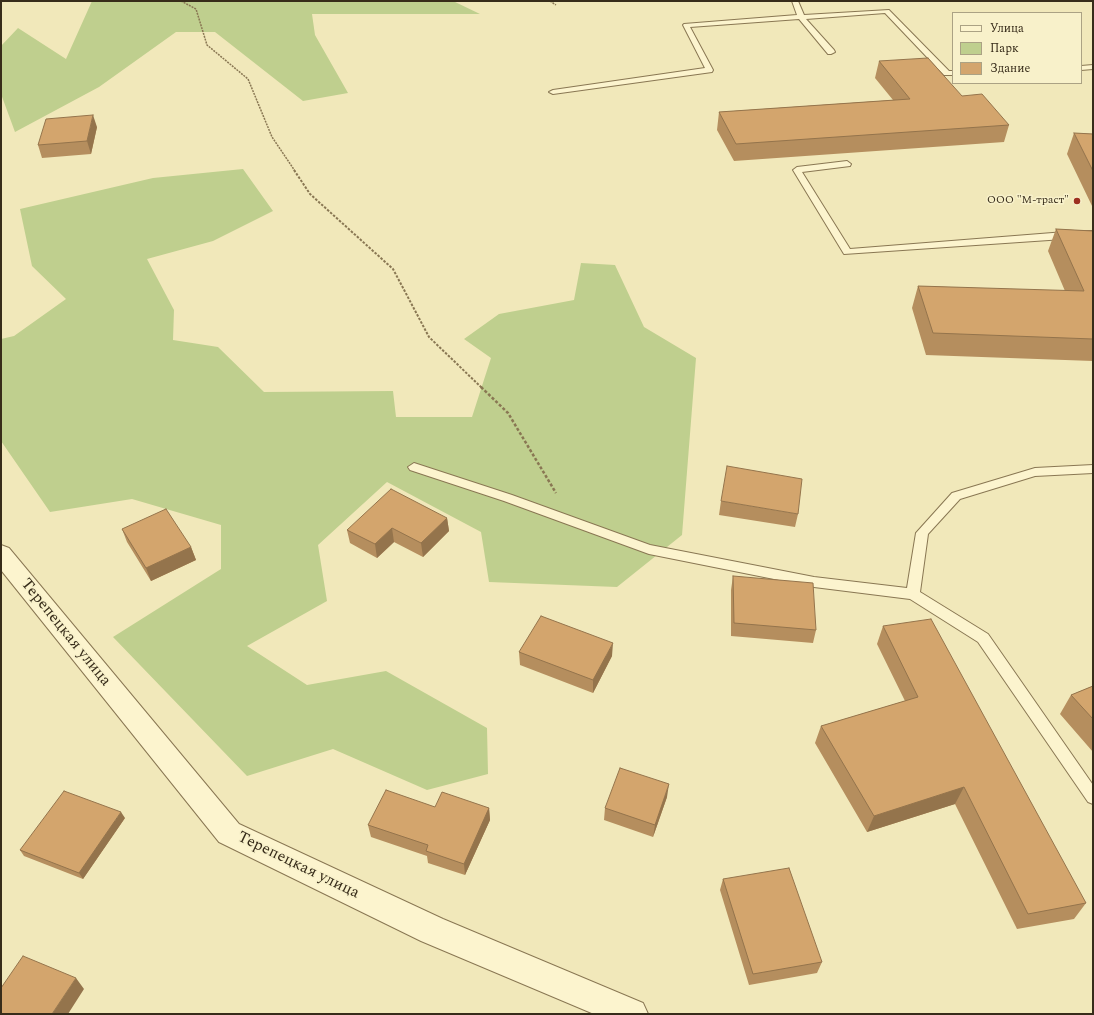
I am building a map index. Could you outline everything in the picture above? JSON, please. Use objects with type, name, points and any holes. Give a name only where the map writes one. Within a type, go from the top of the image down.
[{"type":"street","name":"Терепецкая улица","points":[[1,554],[229,833],[432,930],[632,1014]]},
{"type":"lane","points":[[794,1],[801,17],[831,52]]},
{"type":"lane","points":[[553,92],[709,70],[686,25],[887,11],[947,74],[952,73]]},
{"type":"lane","points":[[1082,68],[1093,67]]},
{"type":"lane","points":[[847,164],[797,170],[847,252],[1093,234]]},
{"type":"lane","points":[[414,467],[508,498],[650,549],[814,582],[913,594],[983,638],[1093,797]]},
{"type":"lane","points":[[913,594],[922,533],[956,496],[1035,472],[1093,469]]},
{"type":"path","points":[[181,1],[196,9],[208,45],[248,79],[272,137],[310,194],[393,269],[429,337],[508,413],[574,522]]},
{"type":"path","points":[[550,1],[556,5]]},
{"type":"green space","points":[[92,1],[453,1],[480,14],[312,14],[315,35],[348,93],[303,101],[215,32],[176,32],[99,87],[15,132],[1,94],[1,46],[18,28],[66,59]]},
{"type":"green space","points":[[243,169],[273,211],[213,241],[147,259],[174,310],[173,340],[218,347],[264,392],[393,391],[396,417],[472,417],[491,358],[464,339],[499,314],[574,300],[581,263],[615,265],[644,327],[696,358],[682,535],[617,587],[489,582],[481,532],[387,482],[318,545],[327,601],[247,646],[307,685],[386,671],[487,728],[488,774],[427,790],[333,749],[247,776],[113,637],[221,569],[221,525],[132,499],[50,512],[1,441],[1,339],[14,336],[66,299],[32,266],[20,209],[153,178]]},
{"type":"building","points":[[928,58],[962,96],[982,94],[1009,125],[736,144],[719,112],[910,99],[879,61]]},
{"type":"building","points":[[93,115],[87,141],[38,145],[46,119]]},
{"type":"building","points":[[1074,133],[1093,134],[1093,171]]},
{"type":"building","points":[[1056,229],[1093,231],[1093,339],[933,333],[918,286],[1084,291]]},
{"type":"building","points":[[727,466],[802,479],[798,514],[721,501]]},
{"type":"building","points":[[391,489],[447,518],[421,543],[392,528],[375,544],[347,530]]},
{"type":"building","points":[[166,509],[191,547],[146,568],[122,529]]},
{"type":"building","points":[[733,576],[813,583],[816,630],[734,623]]},
{"type":"building","points":[[541,616],[613,643],[593,680],[519,652]]},
{"type":"building","points":[[931,619],[1086,903],[1028,914],[964,787],[874,816],[821,726],[918,697],[883,626]]},
{"type":"building","points":[[1093,686],[1093,719],[1071,695]]},
{"type":"building","points":[[620,768],[669,784],[655,825],[605,808]]},
{"type":"building","points":[[386,790],[435,807],[442,792],[489,808],[464,864],[426,851],[428,845],[368,825]]},
{"type":"building","points":[[64,791],[121,812],[79,873],[20,850]]},
{"type":"building","points":[[789,868],[822,962],[753,974],[723,879]]},
{"type":"building","points":[[23,956],[76,978],[52,1014],[1,1014],[1,988]]},
{"type":"place","name":"ООО \"М-траст\"","points":[[1077,201]]}]
